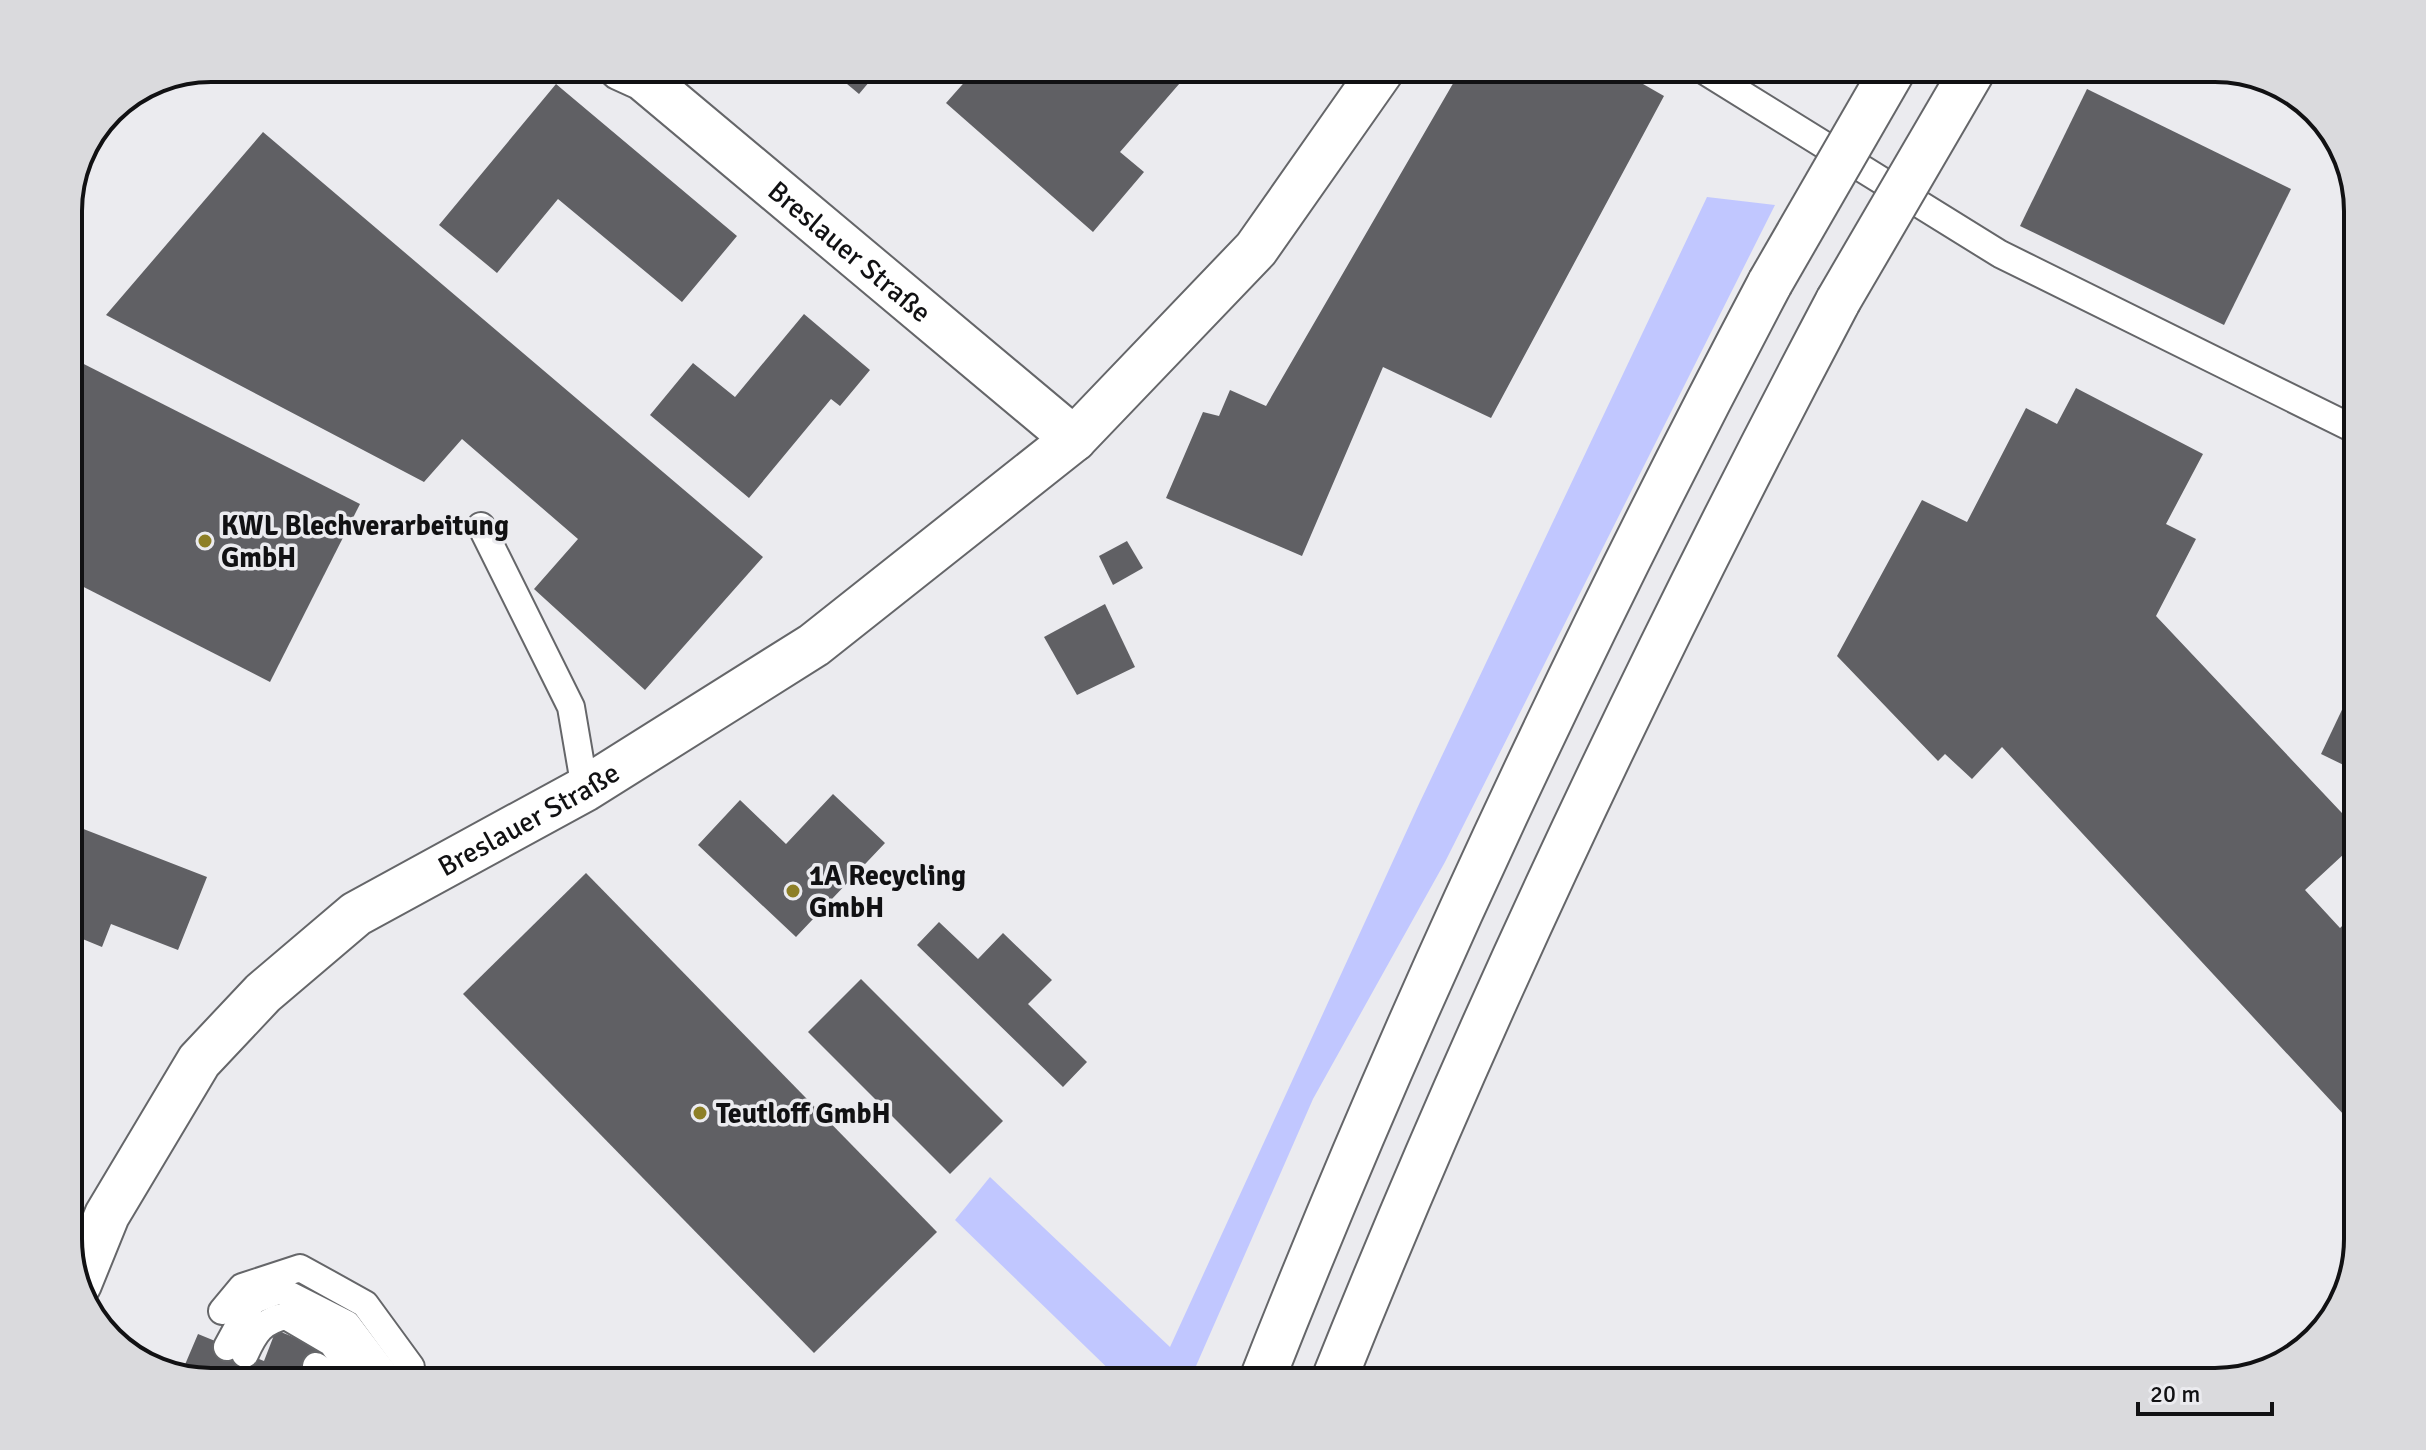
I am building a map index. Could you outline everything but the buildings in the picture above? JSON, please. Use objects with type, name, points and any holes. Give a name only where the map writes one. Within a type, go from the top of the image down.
[{"type":"main road","name":"Breslauer Straße","points":[[648,82],[1074,439]]},
{"type":"main road","name":"Breslauer Straße","points":[[85,1268],[107,1215],[199,1061],[263,993],[356,914],[585,789],[814,645],[1074,439],[1256,249],[1373,82]]},
{"type":"main road","points":[[1267,1368],[1366,1126],[1513,795],[1649,515],[1770,283],[1886,82]]},
{"type":"main road","points":[[1339,1368],[1423,1165],[1550,878],[1722,521],[1838,301],[1966,82]]},
{"type":"lane","points":[[1723,82],[2000,254],[2344,424]]},
{"type":"lane","points":[[481,526],[571,707],[585,789]]},
{"type":"lane","points":[[222,1311],[242,1287],[300,1268],[365,1304],[411,1368]]},
{"type":"lane","points":[[349,1368],[332,1343],[286,1316],[268,1320],[248,1346],[252,1301],[280,1290],[347,1324],[380,1368]]},
{"type":"shaded area","points":[[1707,197],[1775,205],[1445,862],[1313,1099],[1195,1368],[1108,1368],[955,1220],[990,1177],[1170,1347],[1420,802]]},
{"type":"place","name":"KWL Blechverarbeitung GmbH","points":[[205,541]]},
{"type":"place","name":"1A Recycling GmbH","points":[[793,891]]},
{"type":"place","name":"Teutloff GmbH","points":[[700,1113]]}]
